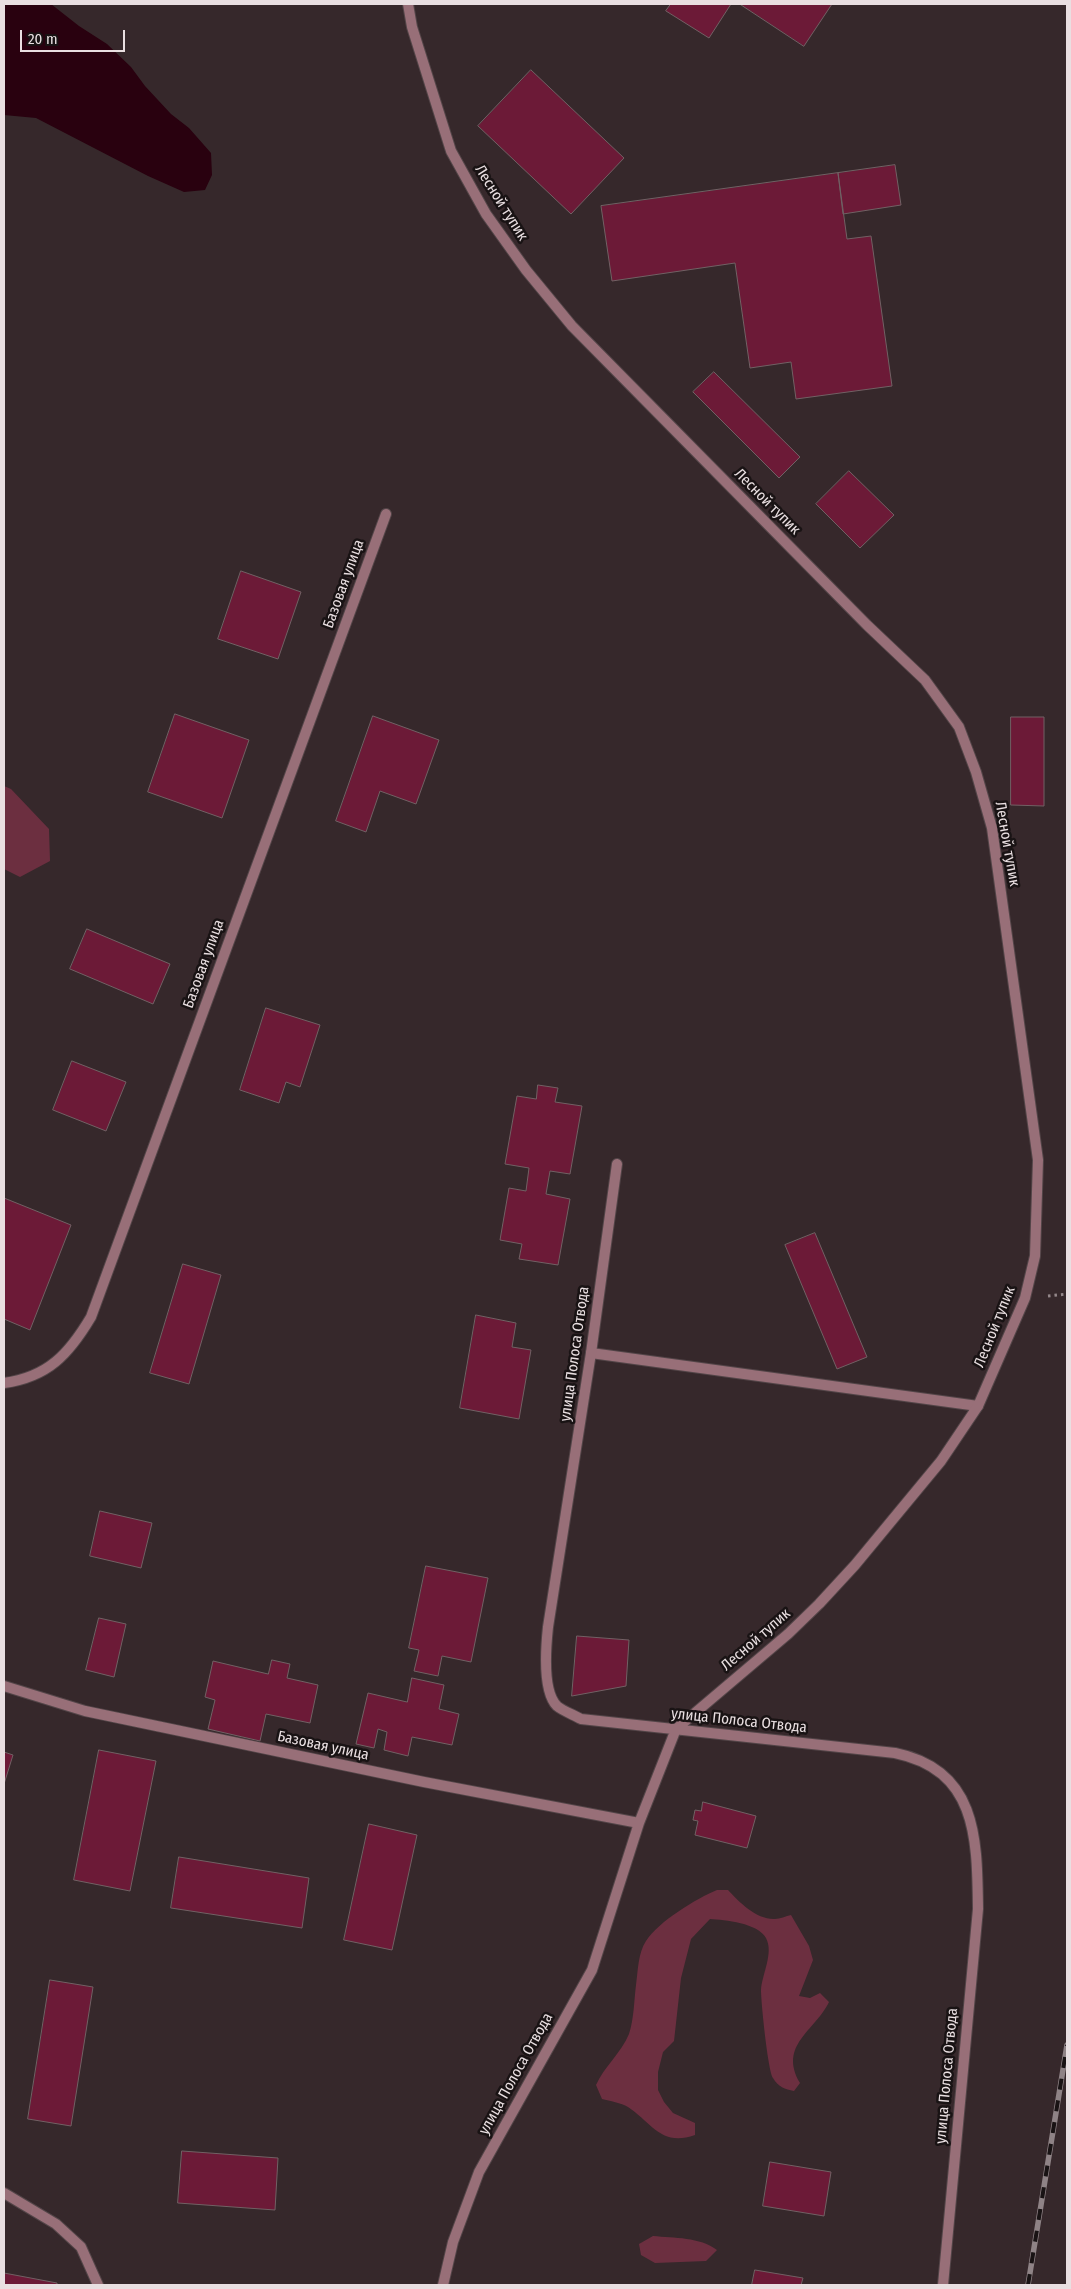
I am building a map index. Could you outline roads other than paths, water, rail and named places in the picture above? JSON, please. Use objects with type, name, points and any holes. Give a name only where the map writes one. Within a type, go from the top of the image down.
[{"type":"street","name":"Лесной тупик","points":[[408,4],[412,27],[423,64],[452,151],[486,214],[526,270],[572,326],[867,625],[924,680],[959,727],[976,772],[992,828],[1038,1160],[1035,1256],[1025,1298],[978,1406],[941,1461],[855,1565],[825,1597],[788,1634],[676,1730]]},
{"type":"street","name":"Базовая улица","points":[[4,1383],[24,1380],[58,1362],[76,1343],[91,1317],[386,514]]},
{"type":"street","name":"улица Полоса Отвода","points":[[617,1164],[591,1354],[548,1627],[545,1658],[549,1688],[557,1706],[581,1719],[885,1752],[914,1757],[934,1769],[956,1788],[967,1807],[973,1826],[977,1861],[978,1909],[943,2285]]},
{"type":"street","points":[[591,1354],[978,1406]]},
{"type":"street","name":"Базовая улица","points":[[4,1686],[33,1697],[95,1713],[424,1782],[639,1823]]},
{"type":"street","name":"улица Полоса Отвода","points":[[443,2285],[452,2242],[479,2172],[592,1970],[639,1823],[676,1730]]},
{"type":"street","points":[[4,2193],[56,2224],[80,2247],[98,2285]]},
{"type":"railway","points":[[1028,2285],[1067,2045]]}]
